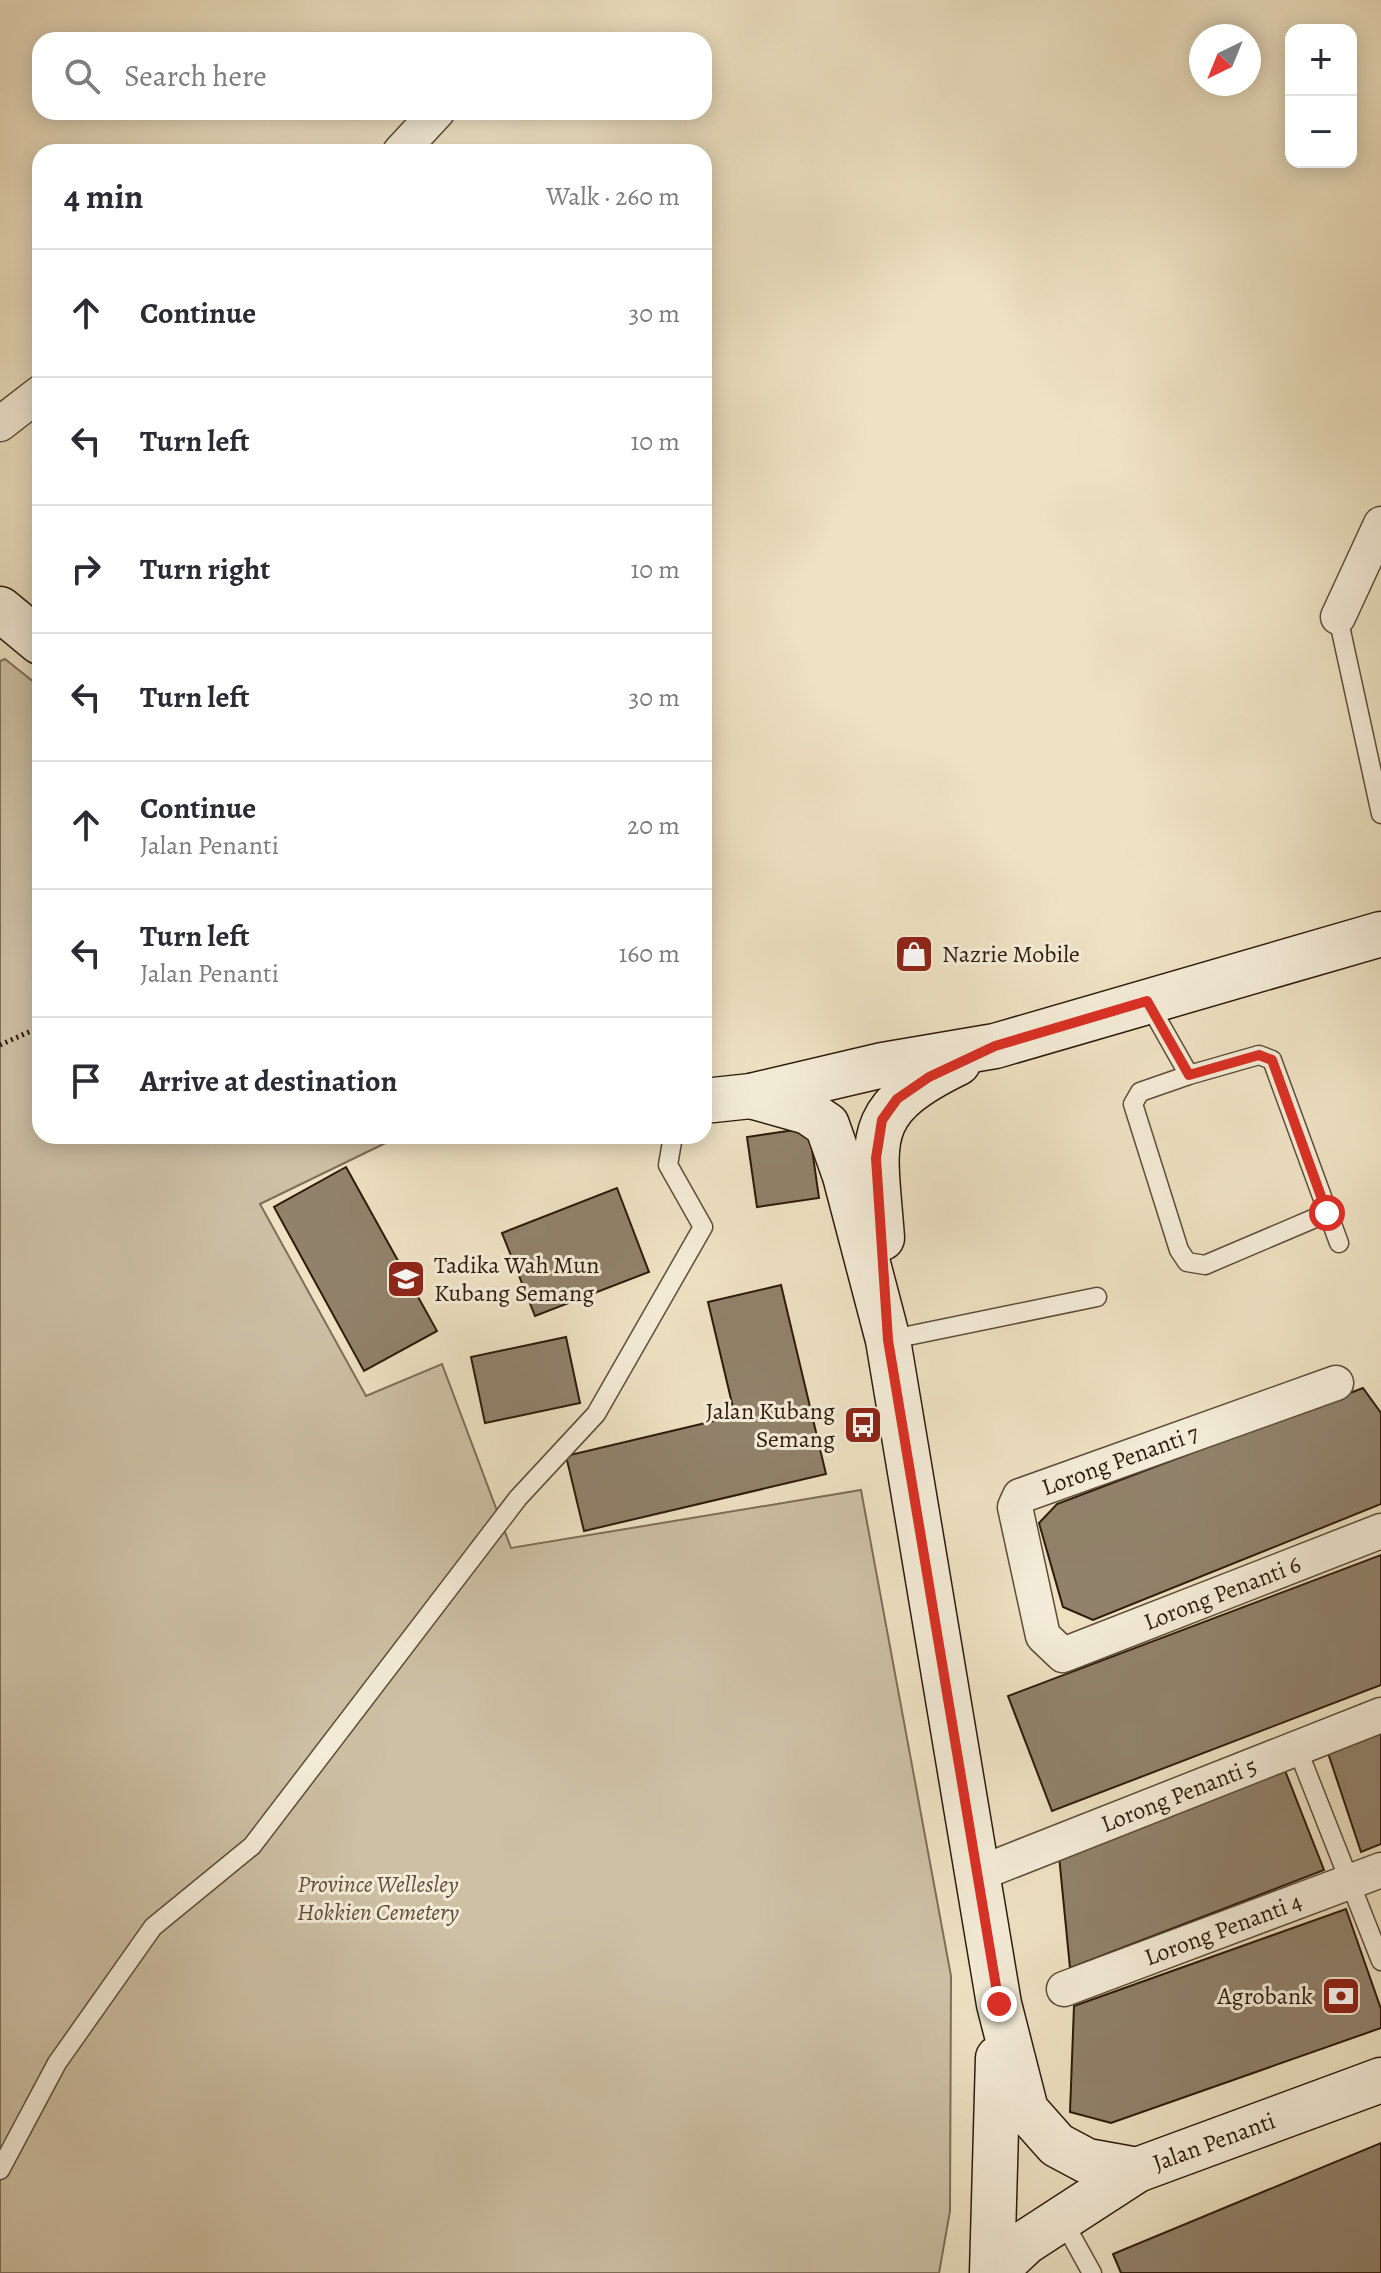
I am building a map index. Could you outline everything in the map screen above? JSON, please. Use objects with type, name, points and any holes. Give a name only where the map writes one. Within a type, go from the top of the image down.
[{"type":"main road","points":[[0,609],[32,635]]},
{"type":"main road","points":[[712,1100],[751,1096],[883,1065],[995,1046],[1381,934]]},
{"type":"main road","name":"Jalan Penanti","points":[[888,1340],[876,1158],[882,1120],[897,1099],[929,1077],[995,1046]]},
{"type":"main road","name":"Jalan Penanti","points":[[751,1096],[808,1112],[827,1125],[845,1176],[888,1340],[999,2004],[1026,2110],[1057,2145],[1087,2161],[1137,2170],[1381,2080]]},
{"type":"main road","points":[[992,2273],[999,2004]]},
{"type":"main road","points":[[992,2273],[1026,2242],[1137,2170]]},
{"type":"street","points":[[407,144],[430,120]]},
{"type":"street","points":[[0,424],[32,399]]},
{"type":"street","points":[[1338,617],[1381,524]]},
{"type":"street","name":"Lorong Penanti 7","points":[[1063,1655],[1043,1636],[1015,1507],[1020,1496],[1336,1383]]},
{"type":"street","name":"Lorong Penanti 6","points":[[1063,1655],[1381,1531]]},
{"type":"street","name":"Lorong Penanti 5","points":[[978,1874],[1381,1715]]},
{"type":"street","name":"Lorong Penanti 4","points":[[1064,1989],[1365,1876]]},
{"type":"lane","points":[[1338,617],[1381,814]]},
{"type":"lane","points":[[1147,1001],[1189,1075]]},
{"type":"lane","points":[[1327,1213],[1205,1265],[1187,1262],[1179,1250],[1133,1104],[1140,1092],[1259,1055],[1272,1060],[1339,1243]]},
{"type":"lane","points":[[0,2170],[57,2063],[153,1927],[252,1846],[518,1498],[596,1414],[703,1227],[668,1165],[672,1144]]},
{"type":"lane","points":[[888,1340],[1097,1297]]},
{"type":"lane","points":[[1297,1748],[1365,1876],[1381,1961]]},
{"type":"lane","points":[[1062,2219],[1092,2273]]},
{"type":"path","points":[[0,1045],[32,1031]]},
{"type":"green space","name":"Province Wellesley Hokkien Cemetery","points":[[5,659],[32,681],[32,1144],[384,1144],[260,1204],[366,1396],[442,1364],[511,1548],[861,1490],[951,1976],[950,2211],[939,2273],[0,2273],[0,661]]},
{"type":"building","points":[[809,1128],[819,1198],[757,1207],[747,1137]]},
{"type":"building","points":[[346,1167],[437,1331],[364,1371],[274,1207]]},
{"type":"building","points":[[617,1188],[649,1272],[535,1316],[502,1233]]},
{"type":"building","points":[[781,1285],[826,1474],[584,1531],[566,1456],[735,1416],[708,1302]]},
{"type":"building","points":[[566,1337],[580,1403],[485,1423],[471,1357]]},
{"type":"building","points":[[1363,1388],[1381,1413],[1381,1504],[1093,1620],[1063,1607],[1039,1523],[1057,1504]]},
{"type":"building","points":[[1381,1555],[1381,1685],[1052,1811],[1008,1696]]},
{"type":"building","points":[[1381,1730],[1381,1844],[1361,1852],[1327,1750]]},
{"type":"building","points":[[1284,1768],[1324,1870],[1070,1968],[1059,1856]]},
{"type":"building","points":[[1346,1909],[1381,2009],[1381,2028],[1111,2123],[1070,2112],[1074,2006]]},
{"type":"building","points":[[1381,2143],[1381,2273],[1121,2273],[1113,2254]]},
{"type":"place","name":"Nazrie Mobile","points":[[914,954]]},
{"type":"place","name":"Tadika Wah Mun Kubang Semang","points":[[406,1279]]},
{"type":"place","name":"Jalan Kubang Semang","points":[[863,1425]]},
{"type":"place","name":"Agrobank","points":[[1341,1996]]},
{"type":"route","points":[[999,2004],[888,1340],[876,1158],[882,1120],[897,1099],[929,1077],[995,1046],[1147,1001],[1189,1075],[1259,1055],[1272,1060],[1327,1213]]}]
